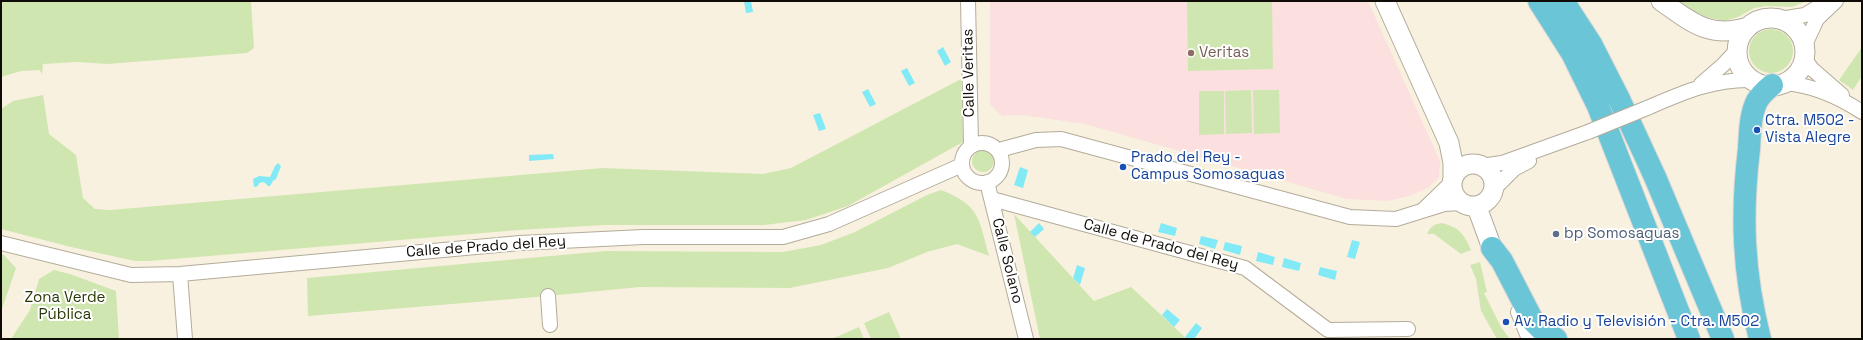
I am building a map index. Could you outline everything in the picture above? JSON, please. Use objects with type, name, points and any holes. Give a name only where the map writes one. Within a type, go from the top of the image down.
[{"type":"highway","points":[[1539,1],[1572,53],[1598,106],[1690,339]]},
{"type":"highway","points":[[1563,1],[1592,44],[1619,99],[1655,177],[1723,339]]},
{"type":"highway","points":[[1760,339],[1746,268],[1743,216],[1754,111],[1761,95],[1769,83]]},
{"type":"highway","points":[[1492,248],[1502,261],[1533,321],[1541,329],[1556,339]]},
{"type":"main road","points":[[1386,1],[1444,130],[1451,152],[1454,194],[1468,205],[1478,210],[1492,248]]},
{"type":"main road","points":[[1661,1],[1704,29],[1720,32],[1737,30],[1748,27],[1762,19],[1780,19],[1793,26],[1797,31],[1804,52],[1801,67],[1796,74],[1769,83],[1742,70],[1737,50],[1739,39],[1748,27]]},
{"type":"main road","points":[[1453,179],[1465,166],[1474,164],[1482,166],[1492,176],[1495,188],[1487,202],[1480,206],[1468,205]]},
{"type":"street","name":"Calle Veritas","points":[[968,1],[971,145]]},
{"type":"street","points":[[1780,19],[1805,15],[1828,1]]},
{"type":"street","points":[[1836,1],[1817,19],[1804,52],[1820,78],[1861,109]]},
{"type":"street","points":[[1698,87],[1723,65],[1737,50]]},
{"type":"street","points":[[1482,166],[1502,164],[1588,132],[1698,87],[1724,81],[1796,83],[1822,91],[1861,109]]},
{"type":"street","points":[[1495,188],[1514,169],[1584,136],[1588,132]]},
{"type":"street","points":[[999,150],[1036,140],[1061,139],[1350,217],[1396,219],[1444,204],[1468,205]]},
{"type":"street","points":[[977,143],[989,143],[999,150],[1002,156],[1002,169],[998,175],[988,182],[974,181],[964,172],[962,165],[964,154],[971,145],[977,143]]},
{"type":"street","name":"Calle de Prado del Rey","points":[[1,243],[131,275],[180,274],[526,242],[643,237],[783,236],[803,232],[843,219],[906,189],[962,165]]},
{"type":"street","points":[[1420,212],[1453,179]]},
{"type":"street","name":"Calle Solano","points":[[988,182],[1026,339]]},
{"type":"street","name":"Calle de Prado del Rey","points":[[992,199],[1245,268],[1328,330],[1408,329]]},
{"type":"street","points":[[1492,248],[1529,339]]},
{"type":"street","points":[[180,274],[185,339]]},
{"type":"street","points":[[548,296],[550,325]]},
{"type":"shaded area","name":"Veritas","points":[[990,1],[1368,1],[1440,161],[1439,177],[1428,188],[1409,196],[1388,201],[1347,199],[1085,124],[1022,115],[1002,116],[990,104]]},
{"type":"green space","points":[[1,1],[251,1],[254,48],[247,53],[108,64],[77,62],[43,64],[42,75],[40,70],[21,71],[1,77]]},
{"type":"green space","points":[[1187,1],[1272,1],[1273,69],[1188,71]]},
{"type":"green space","points":[[1678,1],[1807,1],[1792,7],[1767,6],[1754,8],[1738,17],[1724,21],[1694,14]]},
{"type":"green space","points":[[1771,29],[1783,33],[1789,39],[1793,51],[1789,63],[1783,69],[1771,73],[1759,69],[1753,63],[1749,51],[1753,39],[1759,33]]},
{"type":"green space","points":[[1862,47],[1862,76],[1853,90],[1839,80]]},
{"type":"green space","name":"Zona Verde Pública","points":[[961,79],[963,142],[848,206],[806,220],[764,225],[604,225],[519,230],[150,261],[135,261],[71,247],[1,229],[1,109],[13,101],[43,95],[49,134],[76,155],[83,198],[95,209],[110,210],[603,168],[763,174],[791,168]]},
{"type":"green space","points":[[1251,90],[1252,133],[1226,134],[1225,91]]},
{"type":"green space","points":[[1253,90],[1279,90],[1280,133],[1254,134]]},
{"type":"green space","points":[[1199,91],[1224,91],[1224,134],[1199,135]]},
{"type":"green space","points":[[983,150],[991,153],[994,161],[991,169],[983,172],[975,169],[972,161],[975,153]]},
{"type":"green space","points":[[941,190],[964,201],[971,208],[980,223],[989,256],[957,244],[927,252],[888,268],[790,288],[640,287],[308,316],[307,278],[606,251],[783,252],[821,245],[855,232],[927,195]]},
{"type":"green space","points":[[1014,214],[1094,301],[1131,287],[1187,339],[1040,339]]},
{"type":"green space","points":[[1442,223],[1461,232],[1471,250],[1461,254],[1434,234],[1427,234],[1433,226]]},
{"type":"green space","points":[[1,254],[4,255],[16,268],[1,312]]},
{"type":"green space","points":[[1480,262],[1487,292],[1484,293],[1501,327],[1510,339],[1497,339],[1481,311],[1476,279],[1470,265]]},
{"type":"green space","name":"Zona Verde Pública","points":[[54,270],[70,274],[116,291],[119,339],[11,339],[30,310],[39,279]]},
{"type":"green space","points":[[889,312],[901,339],[871,339],[864,323]]},
{"type":"green space","points":[[859,327],[864,339],[834,339],[834,338]]},
{"type":"water","points":[[744,1],[751,1],[753,12],[746,13]]},
{"type":"water","points":[[943,47],[951,62],[945,66],[937,51]]},
{"type":"water","points":[[907,68],[915,83],[909,86],[901,71]]},
{"type":"water","points":[[868,89],[876,104],[870,107],[862,92]]},
{"type":"water","points":[[820,113],[826,129],[819,131],[813,115]]},
{"type":"water","points":[[553,154],[554,159],[529,161],[529,155]]},
{"type":"water","points":[[278,163],[281,166],[276,179],[270,186],[264,182],[259,183],[258,186],[254,187],[253,179],[259,176],[270,177]]},
{"type":"water","points":[[1020,167],[1028,170],[1023,188],[1014,185]]},
{"type":"water","points":[[1039,223],[1044,229],[1035,237],[1030,232]]},
{"type":"water","points":[[1161,223],[1177,228],[1175,236],[1158,232]]},
{"type":"water","points":[[1201,236],[1218,240],[1215,249],[1199,244]]},
{"type":"water","points":[[1352,240],[1360,242],[1355,259],[1347,257]]},
{"type":"water","points":[[1225,242],[1242,246],[1240,255],[1223,250]]},
{"type":"water","points":[[1258,252],[1275,257],[1273,265],[1256,261]]},
{"type":"water","points":[[1284,258],[1301,263],[1299,271],[1282,267]]},
{"type":"water","points":[[1077,265],[1085,268],[1080,285],[1073,278]]},
{"type":"water","points":[[1320,267],[1337,271],[1335,280],[1318,275]]},
{"type":"water","points":[[1167,309],[1180,320],[1174,327],[1162,315]]},
{"type":"water","points":[[1196,323],[1202,328],[1194,339],[1188,339],[1185,337]]},
{"type":"place","name":"Veritas","points":[[1191,53]]},
{"type":"place","name":"Ctra. M502 - Vista Alegre","points":[[1757,130]]},
{"type":"place","name":"Prado del Rey - Campus Somosaguas","points":[[1123,167]]},
{"type":"place","name":"bp Somosaguas","points":[[1556,234]]},
{"type":"place","name":"Av. Radio y Televisión - Ctra. M502","points":[[1506,322]]}]
